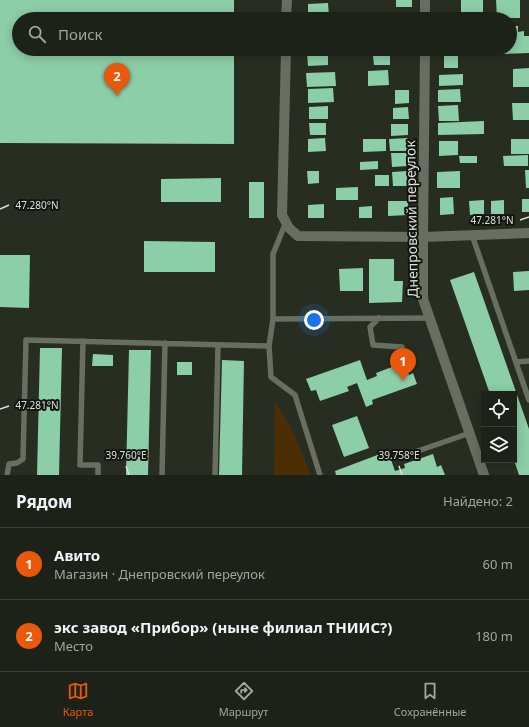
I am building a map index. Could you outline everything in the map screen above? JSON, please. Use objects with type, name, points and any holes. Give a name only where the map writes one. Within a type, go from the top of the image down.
[{"type":"street","points":[[286,12],[287,0]]},
{"type":"street","points":[[425,0],[425,12]]},
{"type":"street","points":[[286,56],[282,216],[289,228],[298,236],[423,237],[529,233]]},
{"type":"street","name":"Днепровский переулок","points":[[425,56],[423,299],[484,475]]},
{"type":"lane","points":[[286,222],[273,254],[273,319],[269,346],[271,377],[294,395],[320,475]]},
{"type":"lane","points":[[472,235],[529,400]]},
{"type":"lane","points":[[379,318],[370,327],[373,345],[402,348]]},
{"type":"lane","points":[[273,319],[430,318]]},
{"type":"lane","points":[[0,470],[7,472],[8,464],[17,463],[22,459],[26,340],[269,346]]},
{"type":"lane","points":[[83,342],[80,465],[98,465],[98,475]]},
{"type":"lane","points":[[162,475],[165,343]]},
{"type":"lane","points":[[215,475],[218,345]]},
{"type":"lane","points":[[516,362],[529,361]]},
{"type":"lane","points":[[409,454],[470,433]]},
{"type":"shaded area","points":[[275,401],[295,436],[310,475],[274,475]]},
{"type":"building","points":[[0,0],[234,0],[234,12],[12,12],[12,56],[234,56],[234,144],[0,143]]},
{"type":"building","points":[[396,0],[412,0],[412,7],[396,7]]},
{"type":"building","points":[[461,0],[483,0],[483,12],[461,12]]},
{"type":"building","points":[[496,0],[520,0],[520,18],[517,18],[517,12],[497,12]]},
{"type":"building","points":[[328,3],[329,12],[308,12],[308,4]]},
{"type":"building","points":[[517,26],[518,32],[524,31],[524,36],[529,36],[529,53],[517,53]]},
{"type":"building","points":[[307,56],[328,56],[328,65],[308,66]]},
{"type":"building","points":[[373,56],[390,56],[390,65],[374,65]]},
{"type":"building","points":[[444,56],[458,56],[458,68],[444,68]]},
{"type":"building","points":[[529,68],[529,87],[513,87],[513,69]]},
{"type":"building","points":[[388,70],[389,85],[368,86],[368,71]]},
{"type":"building","points":[[335,72],[336,86],[307,87],[306,73]]},
{"type":"building","points":[[463,74],[463,85],[439,86],[439,75]]},
{"type":"building","points":[[333,88],[334,102],[308,103],[308,89]]},
{"type":"building","points":[[460,89],[461,102],[438,102],[438,90]]},
{"type":"building","points":[[395,90],[409,90],[409,103],[395,104]]},
{"type":"building","points":[[512,103],[529,103],[529,120],[513,120]]},
{"type":"building","points":[[458,105],[459,121],[439,121],[438,106]]},
{"type":"building","points":[[328,106],[328,119],[309,119],[309,107]]},
{"type":"building","points":[[408,107],[409,119],[393,119],[393,108]]},
{"type":"building","points":[[484,121],[484,134],[438,135],[438,123]]},
{"type":"building","points":[[309,123],[326,123],[326,135],[310,135]]},
{"type":"building","points":[[391,124],[408,124],[408,135],[391,136]]},
{"type":"building","points":[[325,138],[326,151],[308,152],[308,139]]},
{"type":"building","points":[[408,138],[408,151],[390,151],[389,139]]},
{"type":"building","points":[[363,139],[386,139],[386,151],[363,152]]},
{"type":"building","points":[[511,139],[529,139],[529,154],[511,154]]},
{"type":"building","points":[[439,141],[458,141],[458,155],[439,156]]},
{"type":"building","points":[[391,153],[407,153],[408,166],[392,167]]},
{"type":"building","points":[[528,155],[528,166],[504,166],[503,156]]},
{"type":"building","points":[[459,156],[477,156],[477,163],[460,163]]},
{"type":"building","points":[[378,161],[378,169],[360,170],[360,162]]},
{"type":"building","points":[[525,170],[529,170],[529,188],[526,188]]},
{"type":"building","points":[[307,171],[319,171],[319,183],[308,184]]},
{"type":"building","points":[[407,171],[407,186],[393,186],[392,172]]},
{"type":"building","points":[[460,171],[460,188],[437,188],[437,172]]},
{"type":"building","points":[[375,175],[389,175],[389,186],[375,186]]},
{"type":"building","points":[[221,178],[221,202],[161,202],[161,179]]},
{"type":"building","points":[[249,182],[264,182],[264,218],[249,218]]},
{"type":"building","points":[[358,187],[358,200],[336,200],[336,188]]},
{"type":"building","points":[[453,197],[454,214],[440,215],[440,198]]},
{"type":"building","points":[[522,199],[529,199],[529,212],[522,212]]},
{"type":"building","points":[[484,200],[484,214],[470,215],[469,201]]},
{"type":"building","points":[[504,200],[504,214],[491,214],[491,201]]},
{"type":"building","points":[[388,201],[408,201],[408,215],[388,216]]},
{"type":"building","points":[[324,204],[324,218],[308,218],[308,205]]},
{"type":"building","points":[[372,206],[372,218],[359,218],[359,207]]},
{"type":"building","points":[[144,241],[215,242],[215,272],[144,272]]},
{"type":"building","points":[[0,255],[30,255],[29,308],[0,307]]},
{"type":"building","points":[[369,259],[394,259],[394,281],[403,281],[402,302],[369,303]]},
{"type":"building","points":[[363,268],[363,291],[340,291],[339,269]]},
{"type":"building","points":[[529,271],[529,290],[514,291],[513,272]]},
{"type":"building","points":[[474,272],[516,391],[489,391],[450,280]]},
{"type":"building","points":[[40,348],[62,348],[59,475],[37,475]]},
{"type":"building","points":[[129,350],[151,350],[148,475],[126,475]]},
{"type":"building","points":[[93,354],[113,355],[113,366],[92,366]]},
{"type":"building","points":[[222,360],[244,361],[242,475],[219,475]]},
{"type":"building","points":[[360,360],[367,380],[377,376],[376,373],[405,362],[409,375],[413,373],[417,384],[372,400],[373,404],[366,407],[357,383],[347,387],[349,391],[320,401],[316,390],[311,391],[306,379]]},
{"type":"building","points":[[177,362],[192,362],[192,375],[177,375]]},
{"type":"building","points":[[517,395],[529,429],[529,475],[519,475],[515,463],[517,463]]},
{"type":"building","points":[[357,416],[369,448],[344,457],[332,425]]},
{"type":"building","points":[[388,451],[395,471],[405,468],[404,464],[433,454],[437,467],[441,465],[445,475],[336,475],[335,471]]},
{"type":"place","name":"экс завод «Прибор» (ныне филиал ТНИИС?)","points":[[117,96]]},
{"type":"place","name":"Авито","points":[[403,381]]}]
